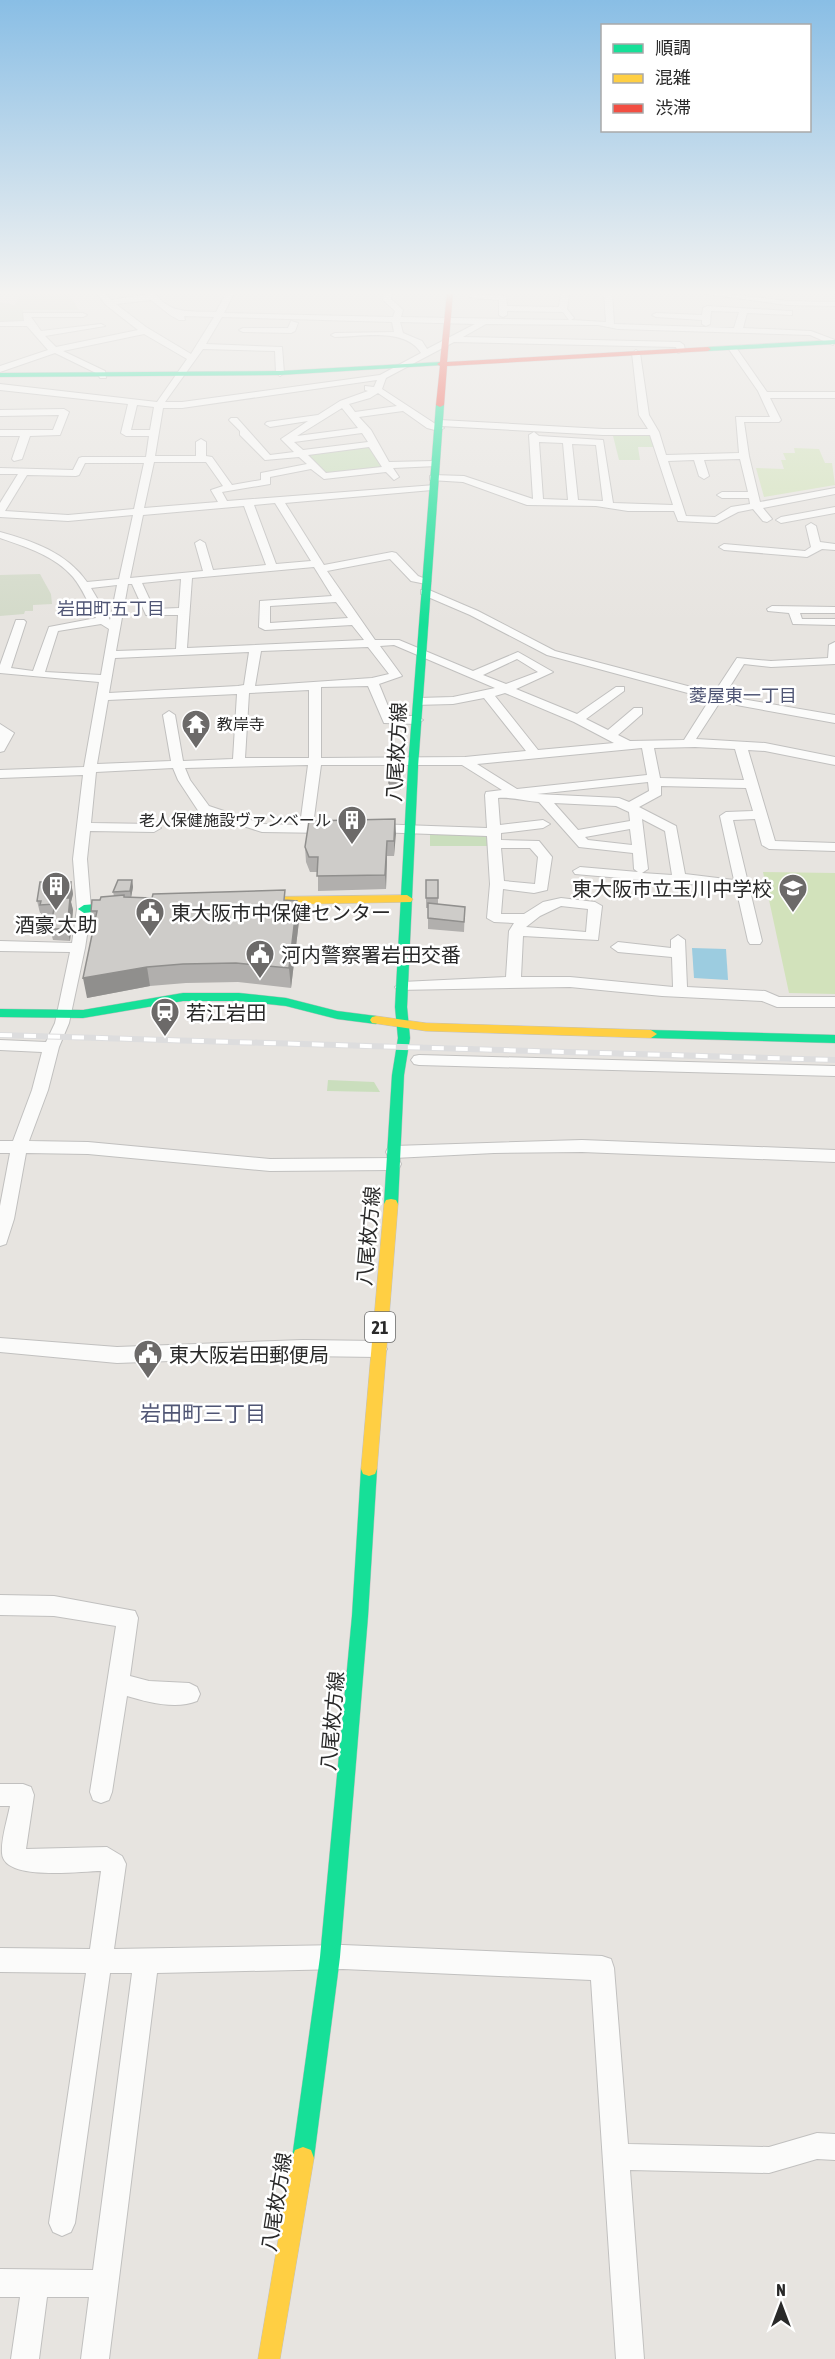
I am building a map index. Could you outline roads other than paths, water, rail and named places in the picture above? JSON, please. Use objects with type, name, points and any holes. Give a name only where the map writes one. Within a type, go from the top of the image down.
[{"type":"main road","name":"八尾枚方線","points":[[269,2359],[300,2181],[330,1957],[360,1616],[363,1534],[394,1158],[398,1075],[404,1038],[402,987],[414,761],[432,482],[441,403]]},
{"type":"main road","points":[[245,902],[407,899]]},
{"type":"main road","points":[[84,909],[141,904]]},
{"type":"main road","points":[[0,1013],[83,1014],[183,998],[239,997],[286,1002],[337,1015],[403,1025],[835,1039]]},
{"type":"street","points":[[133,403],[126,433],[155,433]]},
{"type":"street","points":[[142,403],[182,405],[195,403]]},
{"type":"street","points":[[343,403],[366,430],[373,441],[372,444],[401,489]]},
{"type":"street","points":[[287,440],[343,403]]},
{"type":"street","points":[[398,403],[430,426],[654,432]]},
{"type":"street","points":[[642,403],[644,415],[654,432],[682,519]]},
{"type":"street","points":[[767,519],[754,501],[739,419],[776,420],[768,403]]},
{"type":"street","points":[[0,1239],[6,1219],[19,1147],[64,1014],[78,948],[84,909],[80,860],[91,770],[114,628],[129,580],[138,513],[159,405]]},
{"type":"street","points":[[355,415],[405,408]]},
{"type":"street","points":[[0,412],[64,412],[57,433],[0,433]]},
{"type":"street","points":[[270,424],[320,417]]},
{"type":"street","points":[[234,420],[246,432],[243,433],[268,458],[372,444]]},
{"type":"street","points":[[287,440],[366,430]]},
{"type":"street","points":[[17,459],[26,433]]},
{"type":"street","points":[[538,502],[534,437],[600,442],[608,504]]},
{"type":"street","points":[[287,440],[299,454],[324,476],[329,477],[388,467],[434,464]]},
{"type":"street","points":[[567,441],[573,502]]},
{"type":"street","points":[[201,442],[201,459]]},
{"type":"street","points":[[663,458],[744,456]]},
{"type":"street","points":[[698,457],[704,476]]},
{"type":"street","points":[[0,471],[76,473],[82,460],[209,459],[229,488]]},
{"type":"street","points":[[224,505],[216,490],[267,482],[264,475],[313,466]]},
{"type":"street","points":[[24,472],[1,512],[68,518],[401,489],[432,482],[464,479],[517,499],[538,502],[679,508]]},
{"type":"street","points":[[624,507],[625,514],[629,516],[717,520],[754,501],[831,492],[835,502]]},
{"type":"street","points":[[722,495],[754,501]]},
{"type":"street","points":[[102,697],[372,682],[396,676],[339,599],[279,501]]},
{"type":"street","points":[[248,503],[272,567]]},
{"type":"street","points":[[781,520],[835,510]]},
{"type":"street","points":[[811,526],[815,545],[818,547]]},
{"type":"street","points":[[0,535],[27,544],[77,573],[103,620],[114,628]]},
{"type":"street","points":[[200,543],[209,573]]},
{"type":"street","points":[[724,547],[807,554],[818,547],[835,547]]},
{"type":"street","points":[[84,585],[272,567],[318,567],[392,555],[415,579],[426,586],[551,653],[718,698],[835,719]]},
{"type":"street","points":[[181,651],[187,575]]},
{"type":"street","points":[[129,580],[150,614],[184,611]]},
{"type":"street","points":[[339,599],[264,603],[265,627],[355,621]]},
{"type":"street","points":[[772,609],[835,610]]},
{"type":"street","points":[[793,609],[797,622],[835,622]]},
{"type":"street","points":[[38,674],[53,629],[103,620]]},
{"type":"street","points":[[20,622],[2,670],[105,679]]},
{"type":"street","points":[[109,655],[369,641],[395,642],[578,719],[628,745]]},
{"type":"street","points":[[688,743],[741,660],[771,664],[833,661],[835,645]]},
{"type":"street","points":[[239,762],[246,688],[256,647]]},
{"type":"street","points":[[473,675],[518,655],[547,672],[490,699]]},
{"type":"street","points":[[372,682],[388,720],[417,720]]},
{"type":"street","points":[[306,829],[315,763],[315,686]]},
{"type":"street","points":[[578,719],[620,689]]},
{"type":"street","points":[[418,702],[447,703],[523,696]]},
{"type":"street","points":[[490,699],[535,754]]},
{"type":"street","points":[[610,735],[638,711]]},
{"type":"street","points":[[169,715],[178,765],[192,796],[204,809],[262,828],[401,827],[495,835],[534,844],[545,857],[542,887],[534,889],[497,884]]},
{"type":"street","points":[[0,728],[8,733],[0,748]]},
{"type":"street","points":[[0,774],[239,762],[465,761],[628,745],[688,743],[765,747],[835,761]]},
{"type":"street","points":[[632,808],[656,792],[647,744]]},
{"type":"street","points":[[741,747],[769,845],[835,847]]},
{"type":"street","points":[[465,761],[521,797],[619,802],[632,808],[670,829],[678,877]]},
{"type":"street","points":[[527,919],[494,918],[497,884],[491,795],[655,780],[752,784]]},
{"type":"street","points":[[543,798],[584,844],[638,850]]},
{"type":"street","points":[[632,808],[641,869]]},
{"type":"street","points":[[754,941],[726,816],[760,815]]},
{"type":"street","points":[[495,835],[543,824]]},
{"type":"street","points":[[577,834],[636,824]]},
{"type":"street","points":[[84,827],[154,828]]},
{"type":"street","points":[[580,871],[673,880],[678,877],[713,883],[737,884]]},
{"type":"street","points":[[513,982],[516,931],[527,919],[560,902],[595,906],[593,937],[516,931]]},
{"type":"street","points":[[0,946],[78,948]]},
{"type":"street","points":[[618,947],[678,946],[680,990]]},
{"type":"street","points":[[402,987],[570,982],[765,996],[777,1002],[835,1002]]},
{"type":"street","points":[[0,1045],[51,1047]]},
{"type":"street","points":[[419,1060],[835,1071]]},
{"type":"street","points":[[0,1147],[88,1148],[270,1165],[394,1158],[494,1147],[582,1146],[835,1156]]},
{"type":"street","points":[[0,1345],[117,1355],[303,1348],[378,1349]]},
{"type":"street","points":[[0,1605],[54,1606],[128,1618],[101,1792]]},
{"type":"street","points":[[117,1683],[149,1692],[189,1694]]},
{"type":"street","points":[[0,1795],[23,1795],[13,1854],[23,1861],[107,1859],[114,1864],[62,2223]]},
{"type":"street","points":[[0,1960],[146,1961],[330,1957],[602,1968],[630,2359]]},
{"type":"street","points":[[95,2359],[146,1961]]},
{"type":"street","points":[[616,2157],[769,2160],[817,2146],[835,2146]]},
{"type":"street","points":[[0,2283],[104,2284]]},
{"type":"street","points":[[25,2359],[35,2283]]},
{"type":"water","points":[[692,948],[726,949],[728,980],[694,978]]},
{"type":"railway","points":[[0,1035],[835,1060]]},
{"type":"place","name":"教岸寺","points":[[196,750]]},
{"type":"place","name":"老人保健施設ヴァンベール","points":[[352,846]]},
{"type":"place","name":"酒豪 太助","points":[[56,912]]},
{"type":"place","name":"東大阪市立玉川中学校","points":[[793,914]]},
{"type":"place","name":"東大阪市中保健センター","points":[[150,938]]},
{"type":"place","name":"河内警察署岩田交番","points":[[260,980]]},
{"type":"place","name":"若江岩田","points":[[165,1038]]},
{"type":"place","name":"東大阪岩田郵便局","points":[[148,1380]]},
{"type":"district","name":"岩田町五丁目","points":[[111,608]]},
{"type":"district","name":"菱屋東一丁目","points":[[743,695]]},
{"type":"district","name":"岩田町三丁目","points":[[203,1413]]}]
